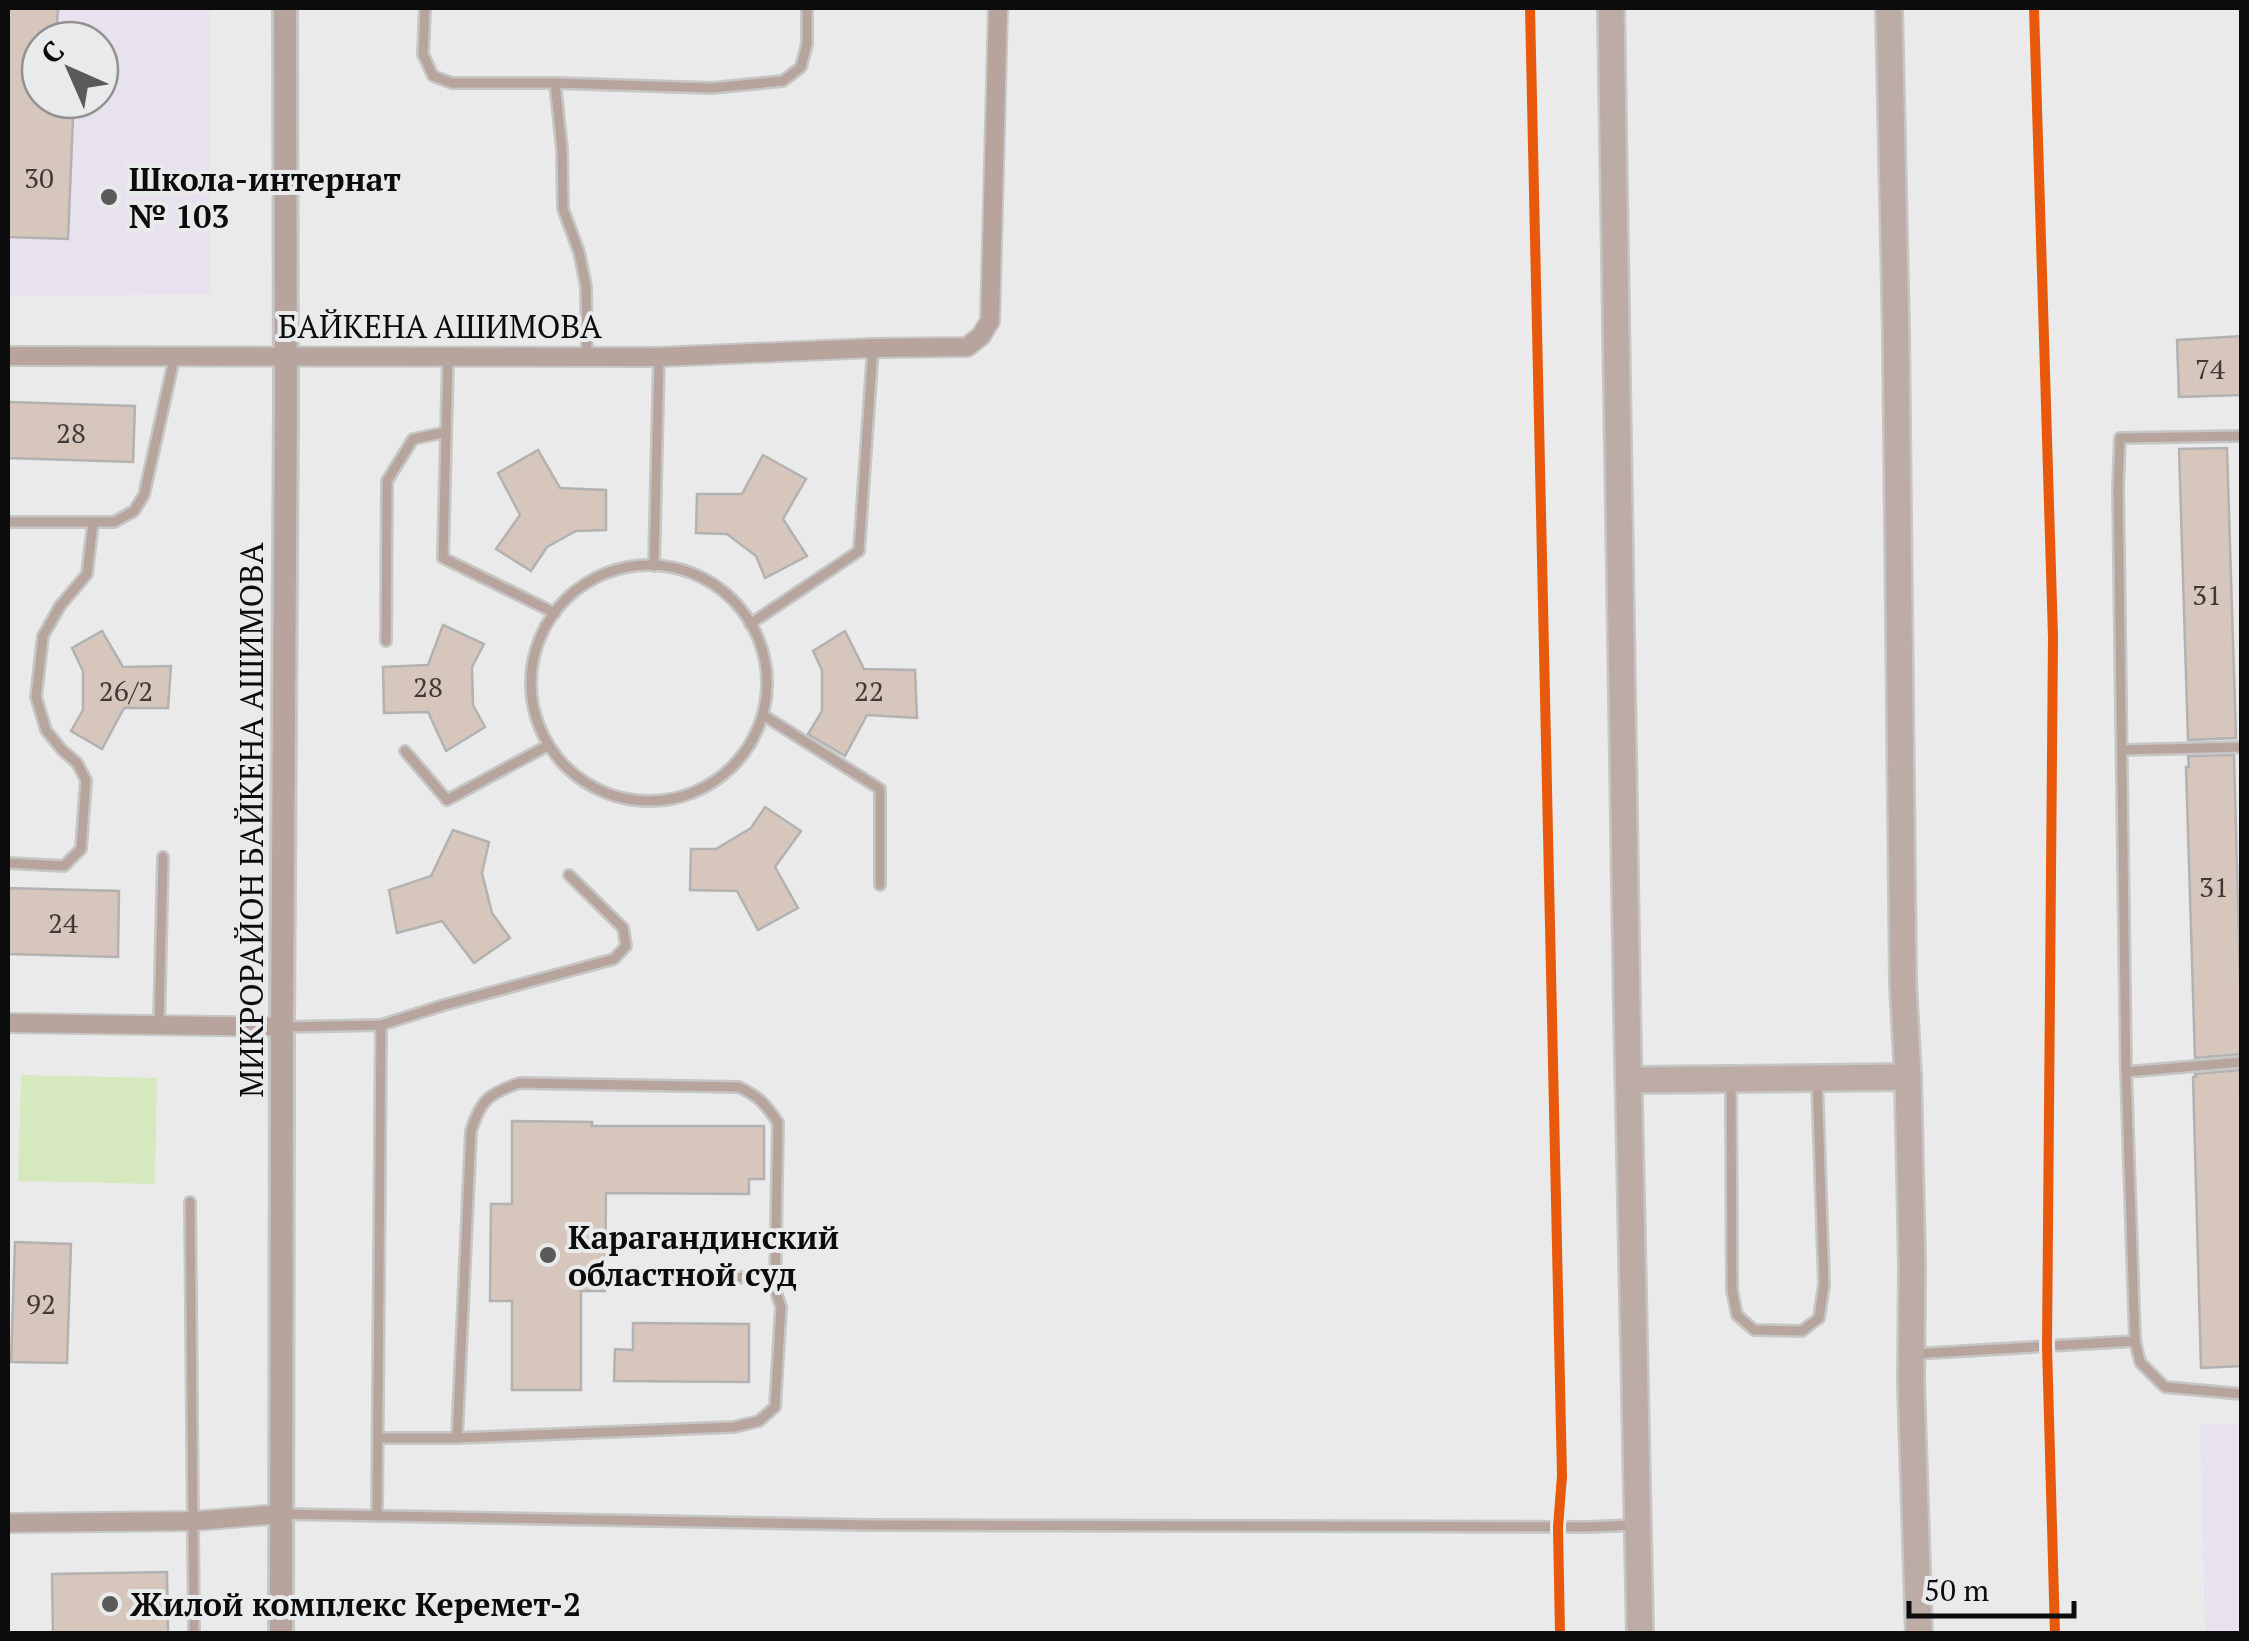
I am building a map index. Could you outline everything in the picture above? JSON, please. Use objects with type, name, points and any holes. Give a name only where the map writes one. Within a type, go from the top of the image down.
[{"type":"main road","points":[[1612,8],[1640,1634]]},
{"type":"main road","points":[[1889,8],[1903,984],[1919,1634]]},
{"type":"main road","points":[[1628,1080],[1908,1077]]},
{"type":"street","name":"МИКРОРАЙОН БАЙКЕНА АШИМОВА","points":[[281,1634],[286,8]]},
{"type":"street","name":"БАЙКЕНА АШИМОВА","points":[[8,356],[658,358],[967,347],[990,321],[998,8]]},
{"type":"street","points":[[8,1024],[282,1027]]},
{"type":"street","points":[[8,1523],[194,1522],[280,1514]]},
{"type":"lane","points":[[425,8],[423,54],[433,76],[452,83],[712,88],[783,81],[801,68],[807,44],[807,8]]},
{"type":"lane","points":[[555,82],[563,209],[579,252],[586,286],[587,358]]},
{"type":"lane","points":[[750,624],[859,551],[872,348]]},
{"type":"lane","points":[[8,522],[114,522],[134,511],[144,495],[175,355]]},
{"type":"lane","points":[[448,357],[443,558],[554,613]]},
{"type":"lane","points":[[654,566],[658,358]]},
{"type":"lane","points":[[386,641],[387,481],[413,439],[446,432]]},
{"type":"lane","points":[[2242,436],[2120,438],[2118,487],[2126,1072],[2135,1341],[2140,1362],[2165,1387],[2242,1394]]},
{"type":"lane","points":[[8,862],[64,866],[81,848],[86,780],[78,763],[46,730],[36,696],[44,636],[60,606],[87,574],[93,523]]},
{"type":"lane","points":[[632,566],[671,566],[708,580],[738,605],[750,624],[759,638],[768,676],[764,716],[747,751],[720,779],[684,797],[646,802],[607,795],[573,776],[547,746],[532,710],[530,671],[541,633],[554,613],[563,601],[595,578],[632,566]]},
{"type":"lane","points":[[764,716],[880,789],[880,884]]},
{"type":"lane","points":[[405,751],[447,800],[547,746]]},
{"type":"lane","points":[[2123,750],[2242,747]]},
{"type":"lane","points":[[158,1024],[163,857]]},
{"type":"lane","points":[[282,1027],[381,1025],[614,959],[626,946],[622,928],[570,875]]},
{"type":"lane","points":[[377,1516],[381,1025]]},
{"type":"lane","points":[[2126,1072],[2242,1062]]},
{"type":"lane","points":[[1731,1079],[1732,1290],[1737,1315],[1754,1330],[1802,1332],[1819,1318],[1824,1284],[1816,1078]]},
{"type":"lane","points":[[379,1438],[456,1438],[734,1427],[759,1421],[776,1407],[781,1308],[775,1288],[778,1123],[758,1096],[739,1087],[519,1083],[494,1092],[478,1108],[471,1131],[456,1438]]},
{"type":"lane","points":[[190,1202],[194,1634]]},
{"type":"lane","points":[[627,1280],[758,1277],[775,1288]]},
{"type":"lane","points":[[1911,1354],[2135,1341]]},
{"type":"lane","points":[[280,1514],[871,1524],[1558,1528],[1638,1524]]},
{"type":"shaded area","name":"Школа-интернат № 103","points":[[8,8],[210,8],[210,294],[8,296]]},
{"type":"shaded area","points":[[2241,1423],[2241,1633],[2205,1633],[2200,1425]]},
{"type":"green space","points":[[21,1075],[157,1078],[155,1184],[18,1181]]},
{"type":"building","points":[[8,8],[58,8],[57,20],[20,20],[20,120],[73,120],[68,239],[8,237]]},
{"type":"building","points":[[2242,336],[2242,395],[2179,397],[2177,340]]},
{"type":"building","points":[[8,402],[135,406],[133,462],[8,458]]},
{"type":"building","points":[[2227,448],[2236,738],[2188,740],[2179,449]]},
{"type":"building","points":[[538,450],[560,488],[606,490],[606,530],[576,531],[547,547],[531,571],[496,549],[520,515],[498,473]]},
{"type":"building","points":[[763,455],[806,479],[783,519],[807,556],[765,578],[756,556],[727,534],[696,533],[697,494],[742,494]]},
{"type":"building","points":[[443,625],[484,644],[472,667],[473,705],[485,727],[446,751],[428,712],[384,713],[383,667],[428,665]]},
{"type":"building","points":[[102,631],[123,667],[171,666],[168,708],[124,708],[102,749],[71,731],[83,710],[83,671],[72,648]]},
{"type":"building","points":[[845,631],[864,669],[915,670],[917,718],[867,715],[845,756],[808,734],[822,711],[822,670],[813,651]]},
{"type":"building","points":[[2234,755],[2242,1054],[2195,1058],[2186,767],[2188,756]]},
{"type":"building","points":[[765,807],[801,831],[775,867],[798,908],[758,930],[737,891],[690,890],[691,849],[716,849],[751,828]]},
{"type":"building","points":[[453,830],[489,842],[482,873],[492,913],[510,938],[474,963],[442,921],[397,933],[389,890],[431,876]]},
{"type":"building","points":[[8,888],[119,891],[118,957],[8,954]]},
{"type":"building","points":[[2240,1070],[2242,1366],[2201,1368],[2193,1077]]},
{"type":"building","name":"Карагандинский областной суд","points":[[512,1121],[592,1122],[592,1126],[764,1126],[764,1179],[749,1179],[749,1194],[606,1193],[605,1291],[581,1291],[581,1390],[512,1390],[512,1301],[490,1301],[491,1204],[512,1204]]},
{"type":"building","points":[[15,1242],[71,1244],[67,1363],[11,1362]]},
{"type":"building","points":[[633,1323],[749,1324],[749,1382],[614,1381],[615,1349],[633,1350]]},
{"type":"building","name":"Жилой комплекс Керемет-2","points":[[167,1572],[168,1634],[53,1634],[52,1574]]},
{"type":"cycle path","points":[[1530,8],[1562,1476],[1558,1527],[1560,1634]]},
{"type":"cycle path","points":[[2034,8],[2053,637],[2047,1346],[2055,1634]]},
{"type":"place","name":"Школа-интернат № 103","points":[[109,197]]},
{"type":"place","name":"Карагандинский областной суд","points":[[548,1255]]},
{"type":"place","name":"Жилой комплекс Керемет-2","points":[[110,1604]]}]
